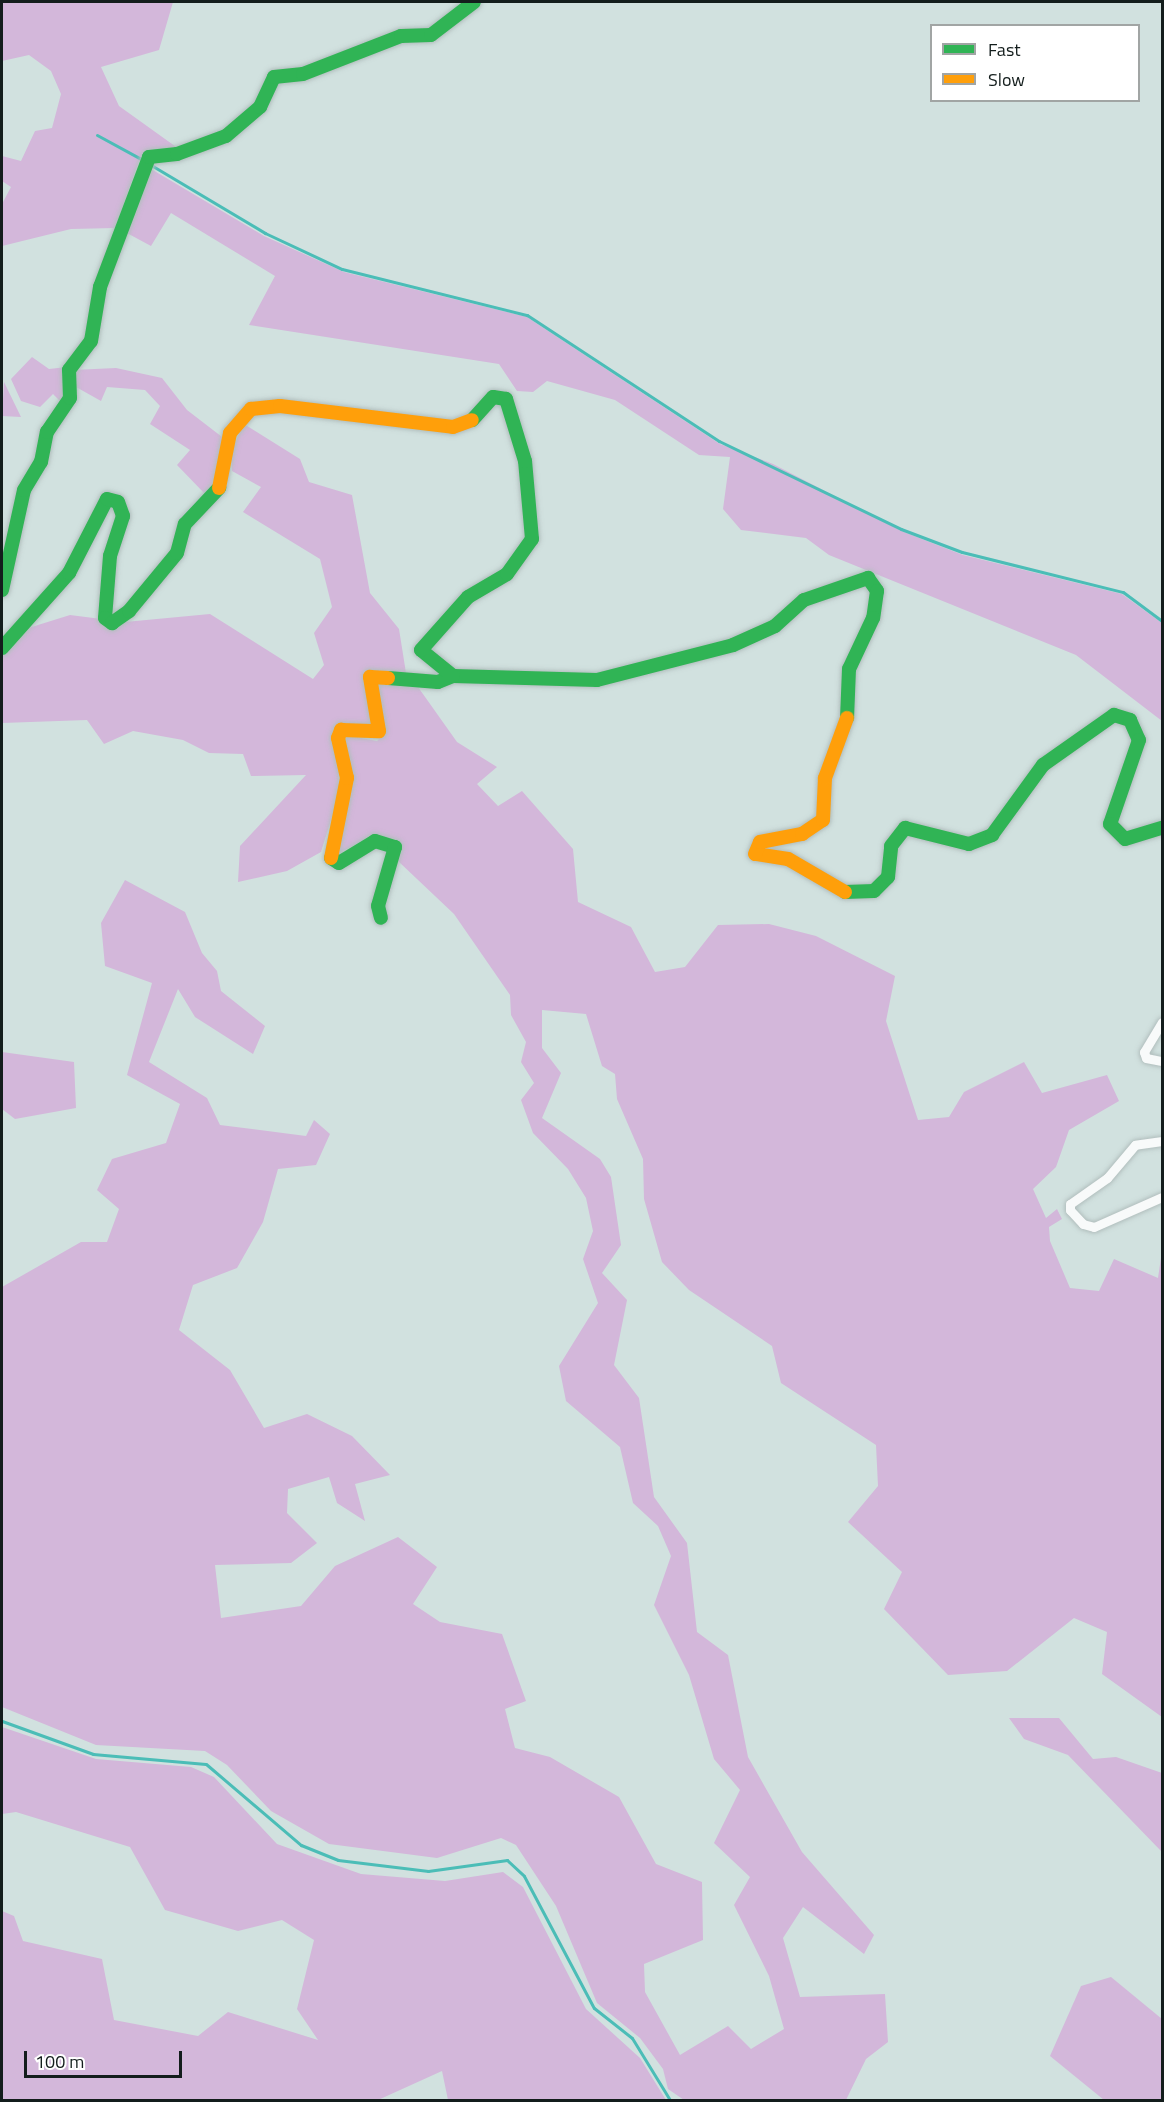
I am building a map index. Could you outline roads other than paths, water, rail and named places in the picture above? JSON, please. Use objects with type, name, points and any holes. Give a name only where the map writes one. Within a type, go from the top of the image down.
[{"type":"street","points":[[2,590],[24,490],[41,462],[47,432],[70,398],[69,370],[91,341],[100,287],[150,157],[177,154],[226,136],[260,106],[274,77],[303,74],[401,36],[431,35],[474,2]]},
{"type":"street","points":[[2,648],[69,573],[107,499],[118,502],[123,516],[110,556],[105,618],[112,623],[129,611],[177,553],[185,524],[218,491],[230,433],[251,409],[280,406],[453,427],[470,423],[493,397],[501,396],[525,461],[532,539],[507,574],[468,597],[421,650],[453,676]]},
{"type":"street","points":[[381,918],[378,906],[395,847],[375,841],[339,862],[328,856],[347,778],[338,738],[341,730],[372,735],[379,731],[370,677],[438,682],[453,676],[597,680],[733,645],[775,626],[804,600],[868,578],[877,591],[873,618],[849,669],[847,728],[825,778],[823,820],[802,834],[760,842],[755,854],[788,859],[846,892],[874,891],[888,877],[891,846],[905,828],[914,826],[969,844],[992,835],[1043,765],[1114,715],[1130,720],[1139,740],[1110,824],[1125,839],[1162,828]]},
{"type":"street","points":[[1162,1022],[1144,1052],[1146,1058],[1162,1060]]},
{"type":"street","points":[[1162,1142],[1134,1145],[1107,1178],[1075,1199],[1070,1210],[1083,1224],[1094,1227],[1162,1197]]},
{"type":"waterway","points":[[97,135],[143,160]]},
{"type":"waterway","points":[[151,165],[265,233],[342,269],[527,315],[719,441],[901,529],[962,552],[1123,592],[1162,621]]},
{"type":"waterway","points":[[2,1721],[93,1754],[206,1764],[301,1845],[338,1860],[428,1871],[507,1860],[524,1876],[594,2008],[632,2038],[670,2100]]}]
